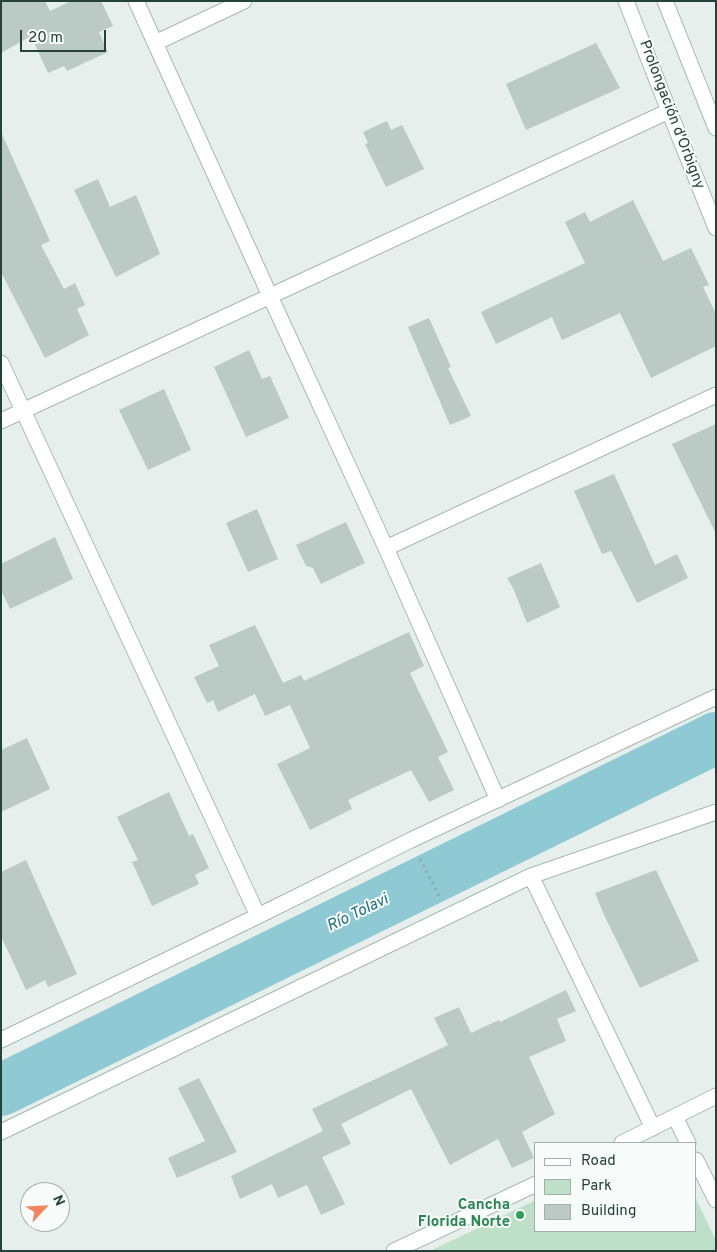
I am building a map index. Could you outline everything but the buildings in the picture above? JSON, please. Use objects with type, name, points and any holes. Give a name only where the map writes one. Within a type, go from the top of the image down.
[{"type":"street","points":[[136,1],[386,548],[498,800]]},
{"type":"street","points":[[155,43],[244,1]]},
{"type":"street","name":"Prolongación d'Orbigny","points":[[626,1],[716,228]]},
{"type":"street","points":[[665,1],[716,128]]},
{"type":"street","points":[[1,421],[669,111]]},
{"type":"street","points":[[1,363],[258,916]]},
{"type":"street","points":[[386,548],[716,395]]},
{"type":"street","points":[[1,1040],[411,840],[716,697]]},
{"type":"street","points":[[1,1132],[531,876],[716,812]]},
{"type":"street","points":[[531,876],[654,1128]]},
{"type":"street","points":[[624,1142],[716,1096]]},
{"type":"street","points":[[675,1117],[688,1142]]},
{"type":"street","points":[[697,1162],[716,1200]]},
{"type":"street","points":[[394,1251],[534,1185]]},
{"type":"path","points":[[425,868],[436,890]]},
{"type":"green space","name":"Cancha Florida Norte","points":[[534,1201],[534,1232],[697,1232],[697,1201],[716,1240],[716,1251],[430,1251]]},
{"type":"waterway","name":"Río Tolavi","points":[[1,1090],[716,738]]},
{"type":"place","name":"Cancha Florida Norte","points":[[520,1215]]}]
